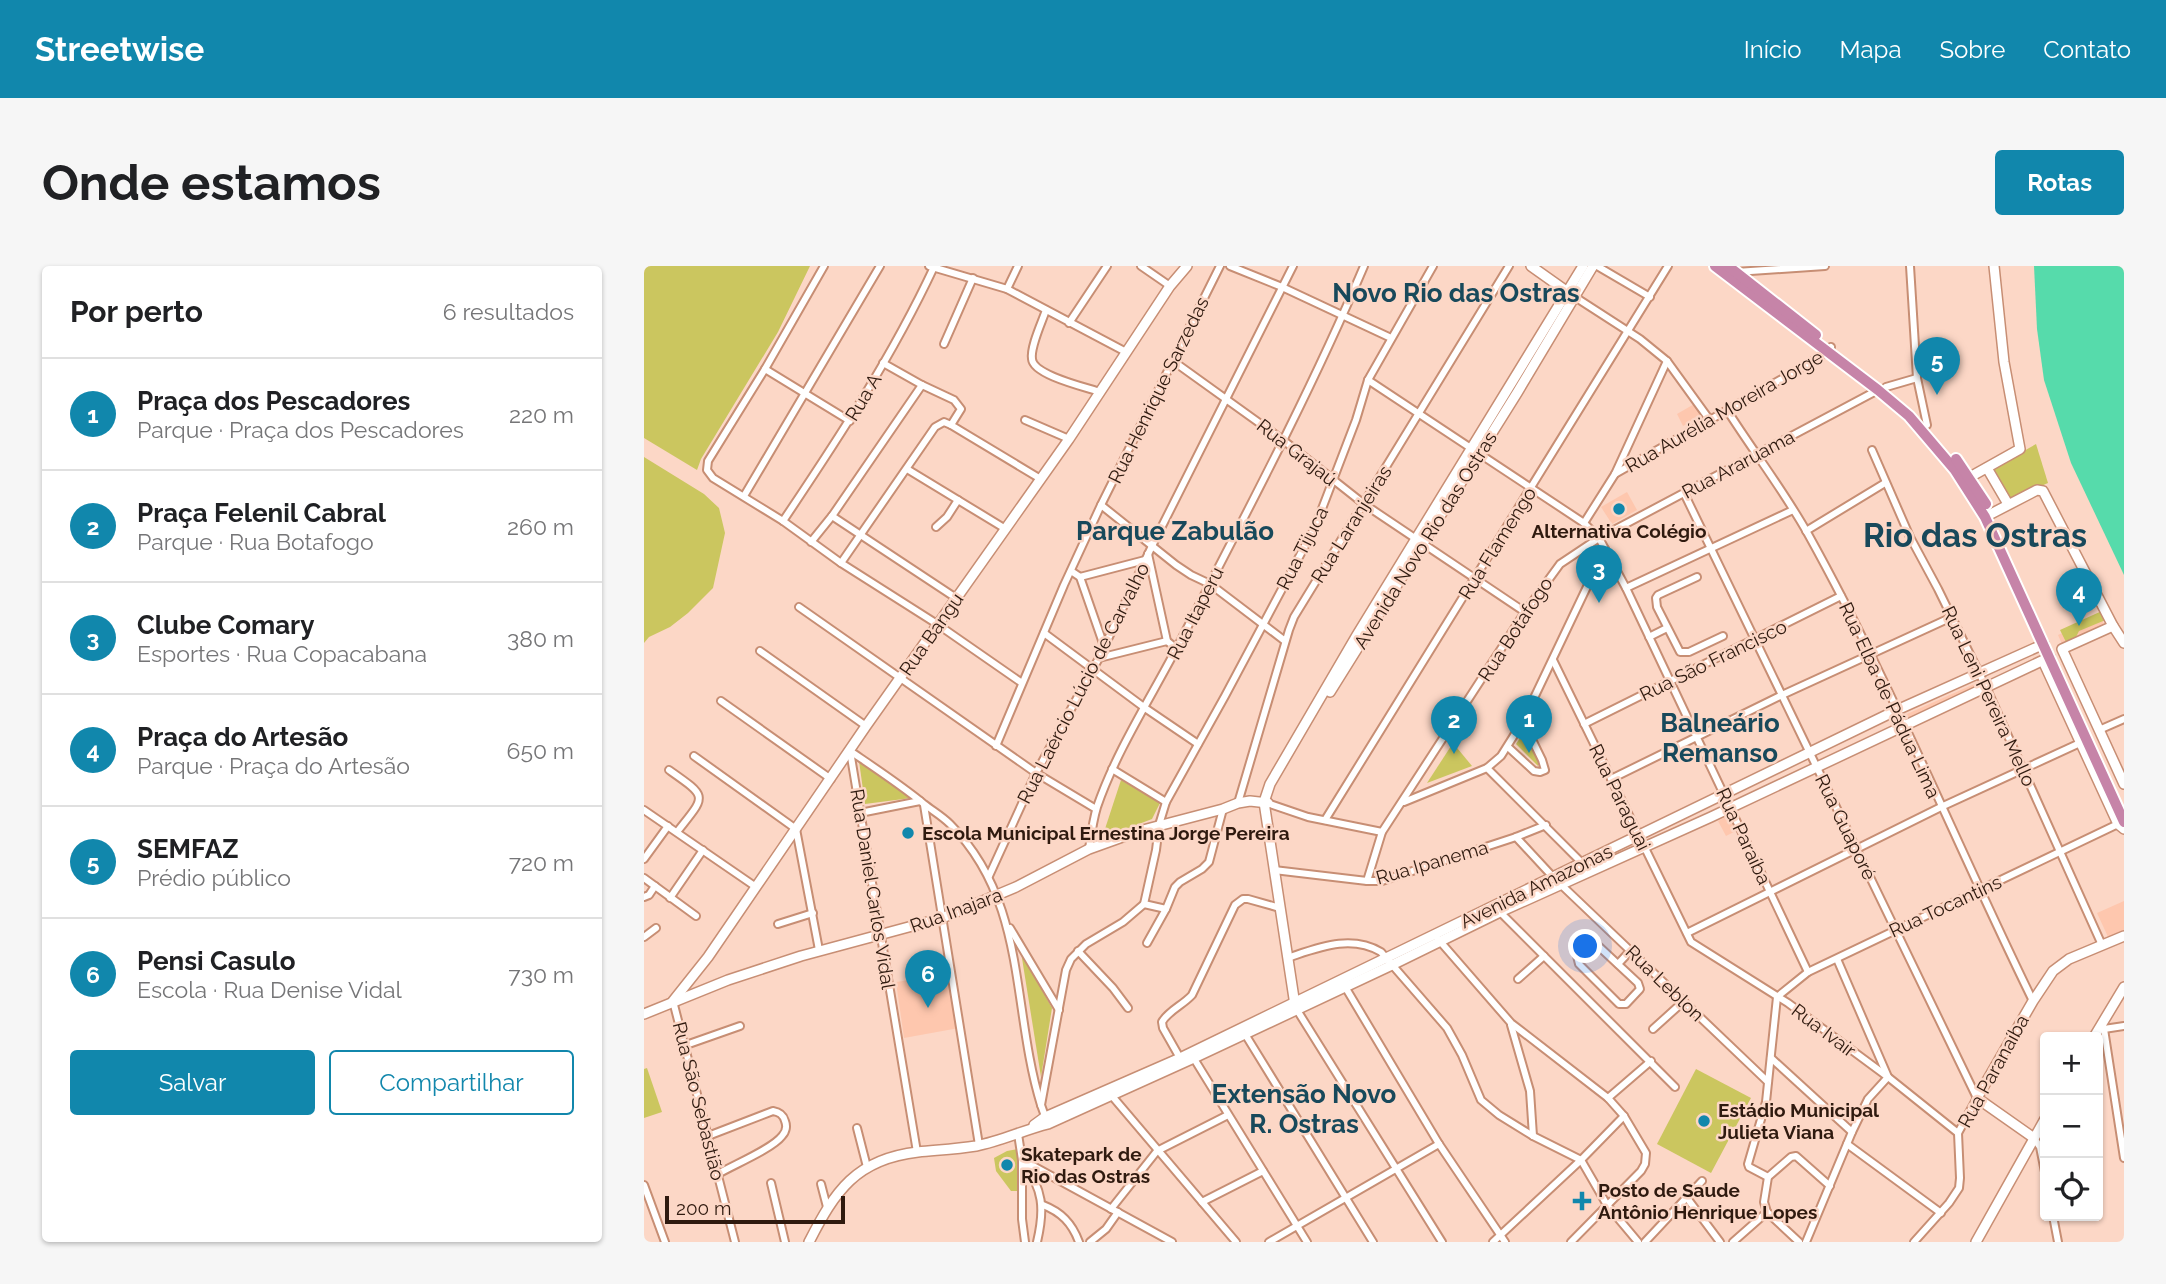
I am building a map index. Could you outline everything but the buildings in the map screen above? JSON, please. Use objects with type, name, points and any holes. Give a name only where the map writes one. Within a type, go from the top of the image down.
[{"type":"highway","points":[[1716,266],[1882,388],[1927,425],[1970,477],[2124,805]]},
{"type":"highway","points":[[1732,269],[1829,350]]},
{"type":"highway","points":[[1882,388],[1925,433],[1988,515],[2044,644],[2046,659],[2122,825]]},
{"type":"street","points":[[824,266],[708,461],[707,470],[713,478],[937,624],[1022,683]]},
{"type":"street","points":[[744,496],[880,266]]},
{"type":"street","points":[[1007,289],[1018,266]]},
{"type":"street","points":[[1069,323],[1107,266]]},
{"type":"street","points":[[1141,266],[1170,286]]},
{"type":"street","name":"Rua Bangu","points":[[673,1001],[702,965],[937,624],[1069,439],[1170,286],[1187,266]]},
{"type":"street","name":"Rua Henrique Sarzedas","points":[[996,746],[1101,505],[1220,266]]},
{"type":"street","points":[[1230,266],[1391,338]]},
{"type":"street","name":"Rua Laércio Lúcio de Carvalho","points":[[989,876],[1036,774],[1099,658],[1152,546],[1293,266]]},
{"type":"street","name":"Rua Itaperu","points":[[1089,849],[1096,810],[1112,769],[1177,649],[1283,440],[1364,266]]},
{"type":"street","name":"Rua Tijuca","points":[[1144,904],[1158,825],[1166,802],[1315,527],[1356,420],[1368,380],[1433,266]]},
{"type":"street","name":"Rua Laranjeiras","points":[[1238,803],[1285,641],[1301,603],[1509,266]]},
{"type":"street","points":[[1531,266],[1667,361],[1709,419]]},
{"type":"street","name":"Avenida Novo Rio das Ostras","points":[[1296,1006],[1267,817],[1267,803],[1275,773],[1571,294],[1583,266]]},
{"type":"street","points":[[1595,266],[1650,298]]},
{"type":"street","name":"Avenida Novo Rio das Ostras","points":[[1571,294],[1595,266]]},
{"type":"street","name":"Rua Flamengo","points":[[1325,820],[1668,266]]},
{"type":"street","points":[[1732,269],[1825,266]]},
{"type":"street","points":[[1910,266],[1917,378],[1927,425]]},
{"type":"street","points":[[1970,477],[2016,453],[2021,446],[2004,362],[1994,266]]},
{"type":"street","points":[[932,267],[947,268],[1007,289],[1126,352]]},
{"type":"street","name":"Rua A","points":[[783,522],[850,421],[909,319],[932,267]]},
{"type":"street","points":[[944,344],[973,278]]},
{"type":"street","points":[[1046,310],[1032,353],[1031,362],[1034,367],[1100,392]]},
{"type":"street","name":"Rua Aurélia Moreira Jorge","points":[[1615,474],[1829,350]]},
{"type":"street","name":"Rua Grajaú","points":[[1173,361],[1283,440],[1364,504],[1525,612]]},
{"type":"street","points":[[1584,523],[1615,474],[1667,361]]},
{"type":"street","points":[[883,363],[960,405],[959,414],[951,425]]},
{"type":"street","points":[[765,369],[850,421]]},
{"type":"street","name":"Rua Araruama","points":[[1599,538],[1882,388],[1917,378]]},
{"type":"street","name":"Rua Paraíba","points":[[1368,380],[1584,523],[1599,538],[1626,588],[1808,972]]},
{"type":"street","points":[[811,542],[832,516],[922,384]]},
{"type":"street","name":"Rua Elba de Pádua Lima","points":[[1727,410],[1806,531],[1841,596],[1871,654],[2033,1001]]},
{"type":"street","points":[[1025,420],[1069,439]]},
{"type":"street","points":[[841,563],[935,427],[944,422],[1039,478]]},
{"type":"street","name":"Rua Leni Pereira Mello","points":[[1872,450],[1914,546],[1986,687],[2102,945]]},
{"type":"street","points":[[1987,468],[2008,504]]},
{"type":"street","points":[[907,469],[1004,528]]},
{"type":"street","points":[[1806,531],[1885,483]]},
{"type":"street","points":[[1988,515],[2040,490],[2124,643]]},
{"type":"street","name":"Rua Guaporé","points":[[1685,493],[1977,1098],[2034,1139]]},
{"type":"street","points":[[936,527],[947,517],[958,500]]},
{"type":"street","points":[[1101,505],[1191,575],[1210,584],[1285,641]]},
{"type":"street","points":[[1626,588],[1793,510]]},
{"type":"street","points":[[832,516],[956,598]]},
{"type":"street","name":"Rua Botafogo","points":[[1367,881],[1382,832],[1525,612],[1560,564],[1599,538]]},
{"type":"street","points":[[1403,802],[1487,768],[1502,757],[1523,721],[1605,549]]},
{"type":"street","points":[[1080,578],[1147,557],[1167,641],[1177,649]]},
{"type":"street","points":[[1071,571],[1080,578],[1104,646]]},
{"type":"street","points":[[1696,577],[1658,595],[1657,607],[1676,648],[1683,653],[1723,636]]},
{"type":"street","name":"Rua São Francisco","points":[[1584,724],[1841,596]]},
{"type":"street","points":[[799,607],[1036,774],[1096,810]]},
{"type":"street","points":[[1611,779],[1782,695],[1952,617]]},
{"type":"street","points":[[2113,626],[2062,649],[2124,784]]},
{"type":"street","points":[[1648,637],[1667,628]]},
{"type":"street","points":[[1044,634],[1198,744]]},
{"type":"street","points":[[1099,658],[1167,641]]},
{"type":"street","name":"Avenida Amazonas","points":[[1497,909],[1561,885],[1639,836],[1897,710],[2044,644]]},
{"type":"street","points":[[760,651],[866,726]]},
{"type":"street","points":[[2046,659],[2080,743],[2122,825]]},
{"type":"street","name":"Avenida Amazonas","points":[[1046,1120],[1112,1096],[1497,909],[1553,877],[1643,847],[2046,659]]},
{"type":"street","name":"Rua Paraguai","points":[[1553,660],[1687,933]]},
{"type":"street","points":[[721,701],[831,779]]},
{"type":"street","points":[[2099,730],[2124,719]]},
{"type":"street","points":[[1508,747],[1534,771],[1545,770],[1523,721]]},
{"type":"street","points":[[1687,933],[1941,807],[2080,743]]},
{"type":"street","points":[[850,751],[922,802],[962,837],[989,876],[1007,924],[1059,1010]]},
{"type":"street","name":"Rua Daniel Carlos Vidal","points":[[850,751],[917,1152]]},
{"type":"street","points":[[694,756],[796,830],[819,950]]},
{"type":"street","points":[[1487,768],[1587,867]]},
{"type":"street","points":[[1112,769],[1166,802]]},
{"type":"street","points":[[669,770],[692,786],[700,799],[677,832]]},
{"type":"street","points":[[860,813],[922,802]]},
{"type":"street","points":[[922,802],[979,1145]]},
{"type":"street","name":"Rua Inajara","points":[[644,1014],[729,980],[819,950],[942,918],[996,896],[1089,849],[1158,825],[1238,803],[1267,803]]},
{"type":"street","points":[[1267,803],[1290,812],[1382,832]]},
{"type":"street","points":[[1147,943],[1175,887],[1209,862],[1223,809]]},
{"type":"street","points":[[644,810],[756,887]]},
{"type":"street","name":"Rua Ipanema","points":[[1275,870],[1382,881],[1546,825]]},
{"type":"street","name":"Rua Tocantins","points":[[1777,997],[1808,972],[2122,825]]},
{"type":"street","points":[[644,859],[668,826]]},
{"type":"street","points":[[1516,837],[1553,877]]},
{"type":"street","points":[[670,898],[704,850]]},
{"type":"street","name":"Rua Leblon","points":[[1553,877],[1768,1082]]},
{"type":"street","points":[[644,878],[696,916]]},
{"type":"street","points":[[644,897],[649,895],[655,886]]},
{"type":"street","points":[[1180,1058],[1161,1022],[1192,995],[1238,901],[1248,899],[1280,908]]},
{"type":"street","points":[[1041,1105],[1070,960],[1078,951],[1102,933],[1123,922],[1144,904],[1166,909]]},
{"type":"street","points":[[1497,909],[1675,1087]]},
{"type":"street","points":[[778,924],[813,913]]},
{"type":"street","points":[[1007,924],[1031,1068],[1046,1120]]},
{"type":"street","points":[[644,937],[656,928]]},
{"type":"street","name":"Rua Ivair","points":[[1687,933],[1691,942],[1777,997],[1888,1077],[1958,1133]]},
{"type":"street","name":"Rua Paranaíba","points":[[1914,1242],[1941,1213],[1959,1188],[1958,1133],[2046,981],[2060,964],[2124,936]]},
{"type":"street","points":[[1437,938],[1511,1023],[1608,1098],[1624,1116],[1646,1153],[1640,1171],[1571,1242]]},
{"type":"street","points":[[1593,942],[1618,964],[1638,983],[1640,989],[1626,1004],[1619,1004],[1576,959],[1593,942]]},
{"type":"street","points":[[1287,958],[1342,943],[1373,947],[1447,1028],[1481,1100],[1533,1136],[1581,1160],[1607,1205],[1638,1242]]},
{"type":"street","points":[[1618,964],[1631,950]]},
{"type":"street","points":[[1078,951],[1128,1008]]},
{"type":"street","points":[[1518,979],[1544,956]]},
{"type":"street","points":[[1806,1242],[1868,1099],[1888,1077],[1837,959]]},
{"type":"street","points":[[1343,984],[1439,1144],[1505,1242]]},
{"type":"street","points":[[2098,1032],[2124,987]]},
{"type":"street","points":[[1768,1177],[1748,1164],[1762,1118],[1777,997]]},
{"type":"street","name":"Rua São Sebastião","points":[[673,1001],[735,1242]]},
{"type":"street","points":[[1653,1029],[1684,1001]]},
{"type":"street","points":[[1296,1006],[1442,1242]]},
{"type":"street","name":"Avenida Amazonas","points":[[809,1242],[827,1207],[846,1183],[867,1167],[898,1155],[979,1145],[1018,1134],[1180,1058],[1192,1056],[1245,1034],[1296,1006]]},
{"type":"street","points":[[1511,1023],[1530,1091],[1533,1136]]},
{"type":"street","points":[[686,1045],[740,1026]]},
{"type":"street","points":[[2102,1028],[2124,1026]]},
{"type":"street","points":[[2102,1028],[2124,1158]]},
{"type":"street","points":[[1245,1034],[1373,1242]]},
{"type":"street","points":[[1192,1056],[1307,1242]]},
{"type":"street","points":[[1770,1058],[1852,1132]]},
{"type":"street","points":[[1608,1098],[1651,1061]]},
{"type":"street","points":[[1112,1096],[1236,1242]]},
{"type":"street","points":[[708,1136],[773,1111],[785,1118],[783,1135],[774,1143],[718,1174]]},
{"type":"street","points":[[1090,1242],[1106,1229],[1114,1210],[1157,1151],[1228,1115]]},
{"type":"street","points":[[1493,1242],[1624,1116]]},
{"type":"street","points":[[857,1128],[867,1167]]},
{"type":"street","points":[[1976,1242],[2040,1128]]},
{"type":"street","points":[[1018,1134],[1022,1160],[1022,1219],[1025,1242]]},
{"type":"street","points":[[2034,1139],[2040,1147],[2042,1158]]},
{"type":"street","points":[[1269,1242],[1439,1144]]},
{"type":"street","points":[[1847,1144],[1941,1213]]},
{"type":"street","points":[[1799,1242],[1768,1212],[1763,1202],[1768,1177],[1791,1157],[1796,1156],[1830,1186]]},
{"type":"street","points":[[1022,1160],[1033,1176],[1043,1205],[1037,1242]]},
{"type":"street","points":[[1022,1160],[1172,1242]]},
{"type":"street","points":[[1202,1202],[1263,1171]]},
{"type":"street","points":[[1645,1242],[1702,1181]]},
{"type":"street","points":[[771,1183],[785,1242]]},
{"type":"street","points":[[821,1184],[827,1207]]},
{"type":"street","points":[[644,1185],[665,1242]]},
{"type":"street","points":[[1687,1198],[1720,1242]]},
{"type":"street","points":[[1043,1205],[1065,1217],[1079,1242]]},
{"type":"street","points":[[1733,1242],[1768,1212]]},
{"type":"street","points":[[2054,1221],[2058,1242]]},
{"type":"street","points":[[1154,1242],[1161,1235]]},
{"type":"shaded area","points":[[644,266],[810,266],[778,332],[701,459],[697,470],[644,438]]},
{"type":"shaded area","points":[[2034,266],[2124,266],[2124,575],[2071,463],[2044,380],[2037,329]]},
{"type":"shaded area","points":[[1696,403],[1705,415],[1683,426],[1677,414]]},
{"type":"shaded area","points":[[2036,444],[2048,483],[2009,500],[1992,469]]},
{"type":"shaded area","points":[[644,457],[704,494],[719,508],[725,533],[713,588],[688,613],[670,627],[649,637],[644,643]]},
{"type":"shaded area","name":"Alternativa Colégio","points":[[1627,492],[1637,510],[1612,524],[1601,507]]},
{"type":"shaded area","points":[[2104,610],[2108,619],[2079,631],[2076,637],[2066,642],[2060,630]]},
{"type":"shaded area","points":[[2101,616],[2104,625],[2062,644],[2058,635]]},
{"type":"shaded area","points":[[1979,682],[1982,688],[1910,721],[1907,714]]},
{"type":"shaded area","points":[[1524,732],[1539,762],[1538,766],[1516,744]]},
{"type":"shaded area","points":[[1453,743],[1472,766],[1427,783]]},
{"type":"shaded area","points":[[859,761],[911,798],[865,804]]},
{"type":"shaded area","points":[[1121,780],[1160,803],[1152,819],[1102,838]]},
{"type":"shaded area","points":[[1728,816],[1736,831],[1726,836],[1718,821]]},
{"type":"shaded area","points":[[2124,901],[2124,933],[2109,939],[2097,913]]},
{"type":"shaded area","points":[[1021,952],[1052,1008],[1041,1077]]},
{"type":"shaded area","points":[[950,974],[959,1028],[904,1038],[896,982]]},
{"type":"shaded area","points":[[647,1068],[662,1112],[644,1118],[644,1069]]},
{"type":"shaded area","name":"Estádio Municipal Julieta Viana","points":[[1696,1069],[1751,1098],[1711,1173],[1657,1144]]},
{"type":"shaded area","name":"Skatepark de Rio das Ostras","points":[[1018,1149],[1020,1191],[1011,1191],[996,1171],[994,1158]]},
{"type":"place","name":"SEMFAZ","points":[[1937,395]]},
{"type":"place","name":"Alternativa Colégio","points":[[1619,509]]},
{"type":"place","name":"Clube Comary","points":[[1599,603]]},
{"type":"place","name":"Praça do Artesão","points":[[2079,626]]},
{"type":"place","name":"Praça dos Pescadores","points":[[1529,753]]},
{"type":"place","name":"Praça Felenil Cabral","points":[[1454,754]]},
{"type":"place","name":"Escola Municipal Ernestina Jorge Pereira","points":[[908,833]]},
{"type":"place","name":"Pensi Casulo","points":[[928,1008]]},
{"type":"place","name":"Estádio Municipal Julieta Viana","points":[[1704,1121]]},
{"type":"place","name":"Skatepark de Rio das Ostras","points":[[1007,1165]]},
{"type":"place","name":"Posto de Saude Antônio Henrique Lopes","points":[[1582,1201]]},
{"type":"district","name":"Novo Rio das Ostras","points":[[1456,293]]},
{"type":"district","name":"Parque Zabulão","points":[[1175,531]]},
{"type":"district","name":"Rio das Ostras","points":[[1975,535]]},
{"type":"district","name":"Balneário Remanso","points":[[1720,738]]},
{"type":"district","name":"Extensão Novo R. Ostras","points":[[1304,1109]]}]
